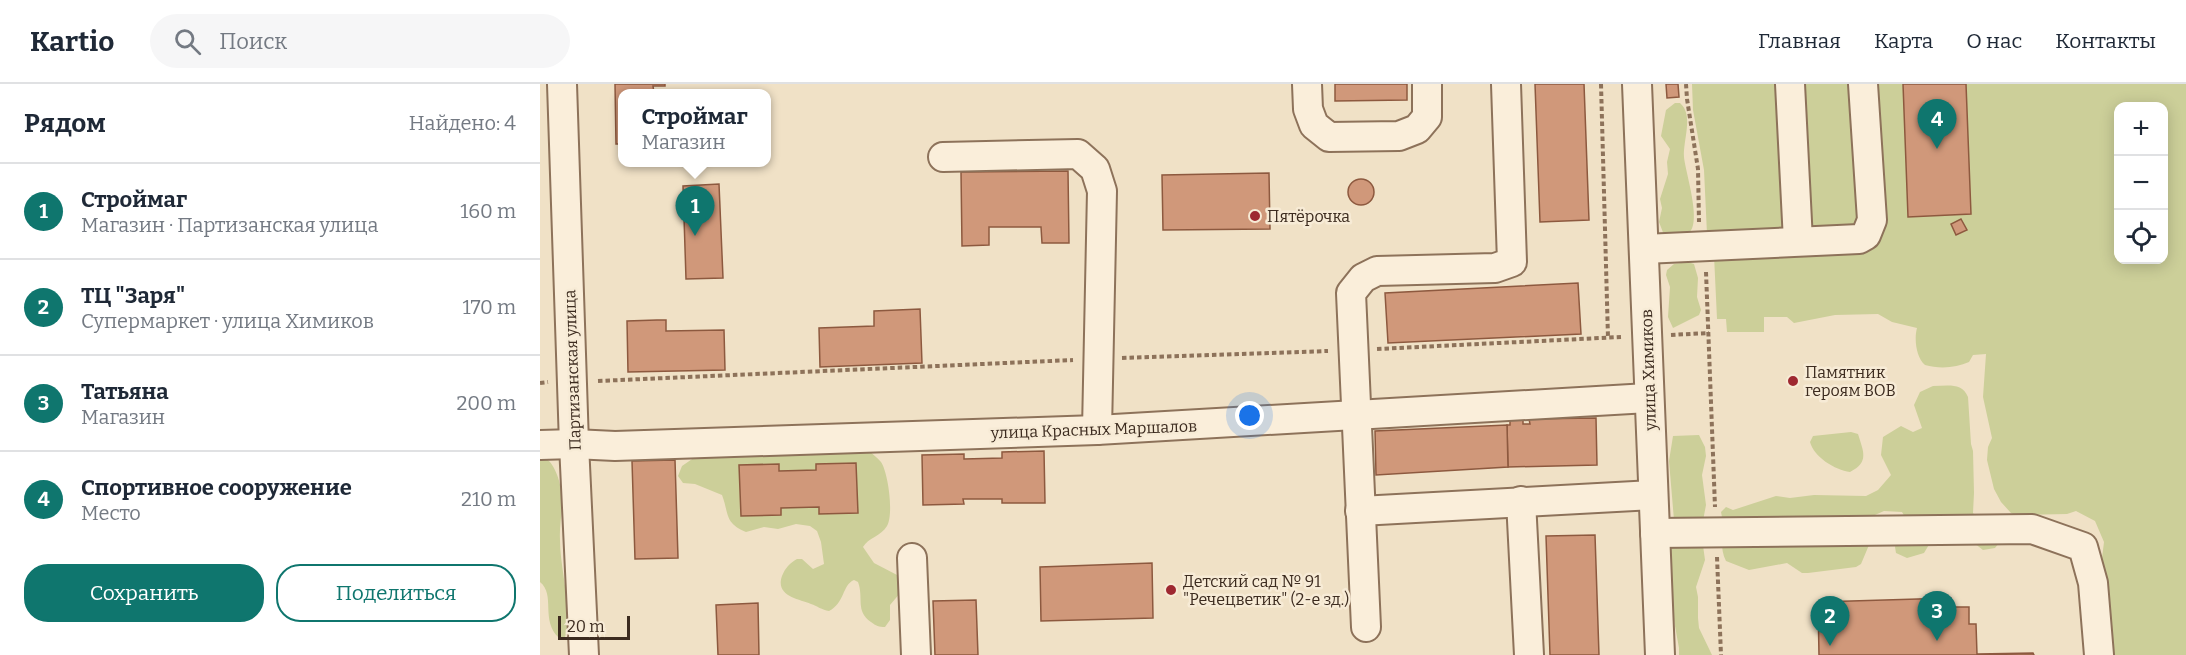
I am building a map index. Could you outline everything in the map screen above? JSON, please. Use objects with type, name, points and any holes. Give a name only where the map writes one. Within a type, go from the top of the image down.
[{"type":"street","name":"Партизанская улица","points":[[562,84],[574,444],[584,655]]},
{"type":"street","points":[[1307,84],[1308,109],[1314,125],[1329,137],[1400,136],[1418,129],[1427,117],[1427,84]]},
{"type":"street","points":[[1366,627],[1351,293],[1363,278],[1377,271],[1494,268],[1512,262],[1506,84]]},
{"type":"street","name":"улица Химиков","points":[[1637,84],[1660,655]]},
{"type":"street","points":[[1790,84],[1798,242]]},
{"type":"street","points":[[1644,249],[1859,239],[1866,235],[1872,220],[1863,84]]},
{"type":"street","points":[[943,157],[1078,154],[1095,169],[1102,191],[1097,430]]},
{"type":"street","name":"улица Красных Маршалов","points":[[540,445],[615,446],[1097,430],[1648,398]]},
{"type":"street","points":[[1360,511],[1653,495]]},
{"type":"street","points":[[1521,501],[1529,655]]},
{"type":"street","points":[[1655,533],[2032,529],[2083,547],[2094,583],[2099,655]]},
{"type":"street","points":[[912,558],[916,655]]},
{"type":"path","points":[[1601,84],[1608,338]]},
{"type":"path","points":[[1686,84],[1698,169],[1721,655]]},
{"type":"green space","points":[[1692,84],[2186,84],[2186,655],[2103,655],[2111,611],[2103,589],[2101,566],[2104,542],[2095,521],[2076,511],[2067,514],[2016,515],[2001,502],[1994,489],[1987,460],[1988,447],[1992,438],[1983,397],[1986,354],[1973,355],[1969,362],[1953,367],[1925,365],[1916,348],[1917,328],[1892,322],[1878,314],[1835,315],[1794,323],[1787,317],[1764,317],[1764,332],[1727,332],[1726,319],[1717,319],[1713,234],[1707,234],[1704,170],[1693,110]]},
{"type":"green space","points":[[1675,103],[1680,103],[1686,114],[1684,157],[1694,210],[1692,229],[1687,234],[1679,236],[1664,235],[1659,222],[1662,208],[1660,199],[1668,174],[1667,162],[1670,149],[1661,136],[1666,110]]},
{"type":"green space","points":[[1688,262],[1694,264],[1698,278],[1697,297],[1701,310],[1699,315],[1673,328],[1668,317],[1670,287],[1666,275],[1667,270],[1674,264]]},
{"type":"green space","points":[[1933,386],[1958,387],[1968,397],[1973,451],[1973,513],[1999,543],[1995,548],[1983,550],[1974,543],[1930,543],[1924,553],[1907,558],[1896,553],[1895,547],[1905,517],[1902,512],[1884,511],[1868,518],[1869,545],[1861,564],[1856,567],[1802,573],[1787,563],[1749,570],[1726,561],[1722,549],[1721,512],[1726,507],[1733,510],[1776,496],[1790,498],[1814,495],[1866,496],[1878,490],[1891,475],[1881,455],[1883,437],[1901,426],[1913,432],[1922,428],[1914,405],[1920,392]]},
{"type":"green space","points":[[1851,432],[1858,434],[1863,460],[1850,472],[1838,469],[1820,458],[1810,442],[1813,436]]},
{"type":"green space","points":[[1699,435],[1705,447],[1706,456],[1702,475],[1706,505],[1701,531],[1705,560],[1696,587],[1699,628],[1712,655],[1679,655],[1667,569],[1675,532],[1669,461],[1673,436]]},
{"type":"green space","points":[[867,449],[884,467],[890,512],[887,526],[863,547],[874,563],[899,576],[901,592],[890,605],[890,620],[885,627],[874,624],[866,618],[861,609],[860,588],[858,582],[854,580],[847,586],[834,608],[829,611],[789,596],[782,588],[782,576],[786,568],[797,559],[802,559],[813,569],[824,564],[817,531],[810,526],[796,524],[778,529],[764,527],[746,532],[734,525],[728,517],[722,495],[695,484],[683,483],[678,476],[682,466],[701,453]]},
{"type":"green space","points":[[540,456],[548,460],[555,469],[562,496],[560,534],[568,614],[565,637],[559,638],[550,623],[547,594],[540,582]]},
{"type":"building","points":[[615,84],[665,84],[665,86],[653,86],[653,89],[618,89],[618,144],[616,144]]},
{"type":"building","points":[[1335,84],[1407,84],[1407,100],[1335,101]]},
{"type":"building","points":[[1535,84],[1584,84],[1589,220],[1540,222]]},
{"type":"building","points":[[1666,84],[1678,84],[1679,97],[1667,98]]},
{"type":"building","points":[[1903,84],[1966,84],[1971,214],[1908,217]]},
{"type":"building","points":[[1068,171],[1069,243],[1042,243],[1041,227],[989,227],[989,245],[962,246],[961,172]]},
{"type":"building","points":[[1269,173],[1270,229],[1163,230],[1162,175]]},
{"type":"building","points":[[1361,179],[1370,183],[1374,192],[1370,201],[1361,205],[1352,201],[1348,192],[1352,183]]},
{"type":"building","points":[[719,184],[723,278],[686,279],[683,186]]},
{"type":"building","points":[[1961,219],[1967,230],[1956,235],[1951,224]]},
{"type":"building","points":[[1578,283],[1581,334],[1388,343],[1385,293]]},
{"type":"building","points":[[920,309],[922,363],[820,367],[819,328],[874,326],[874,311]]},
{"type":"building","points":[[666,320],[666,331],[724,330],[725,370],[628,372],[627,321]]},
{"type":"building","points":[[1596,418],[1597,465],[1508,467],[1507,425],[1510,425],[1510,420],[1523,419],[1523,424],[1530,424],[1529,419]]},
{"type":"building","points":[[1507,425],[1508,467],[1376,475],[1375,431]]},
{"type":"building","points":[[1044,451],[1045,503],[1002,503],[1002,499],[963,499],[964,504],[923,505],[922,455],[964,454],[964,459],[1002,458],[1002,452]]},
{"type":"building","points":[[675,460],[678,558],[635,559],[632,461]]},
{"type":"building","points":[[856,463],[858,513],[819,514],[819,507],[781,508],[781,515],[741,516],[739,465],[779,464],[779,471],[816,470],[816,464]]},
{"type":"building","points":[[1595,535],[1599,655],[1550,655],[1546,536]]},
{"type":"building","points":[[1152,563],[1153,618],[1041,621],[1040,567]]},
{"type":"building","points":[[1951,598],[1951,607],[1969,607],[1969,624],[1976,624],[1977,654],[2033,653],[2034,655],[1819,655],[1818,602]]},
{"type":"building","points":[[976,600],[978,655],[935,655],[933,601]]},
{"type":"building","points":[[758,603],[759,655],[718,655],[716,605]]},
{"type":"place","name":"Спортивное сооружение","points":[[1937,149]]},
{"type":"place","name":"Пятёрочка","points":[[1255,216]]},
{"type":"place","name":"Строймаг","points":[[695,236]]},
{"type":"place","name":"Памятник героям ВОВ","points":[[1793,381]]},
{"type":"place","name":"Детский сад № 91 \"Речецветик\" (2-е зд.)","points":[[1171,590]]},
{"type":"place","name":"Татьяна","points":[[1937,641]]},
{"type":"place","name":"ТЦ \"Заря\"","points":[[1830,646]]}]
